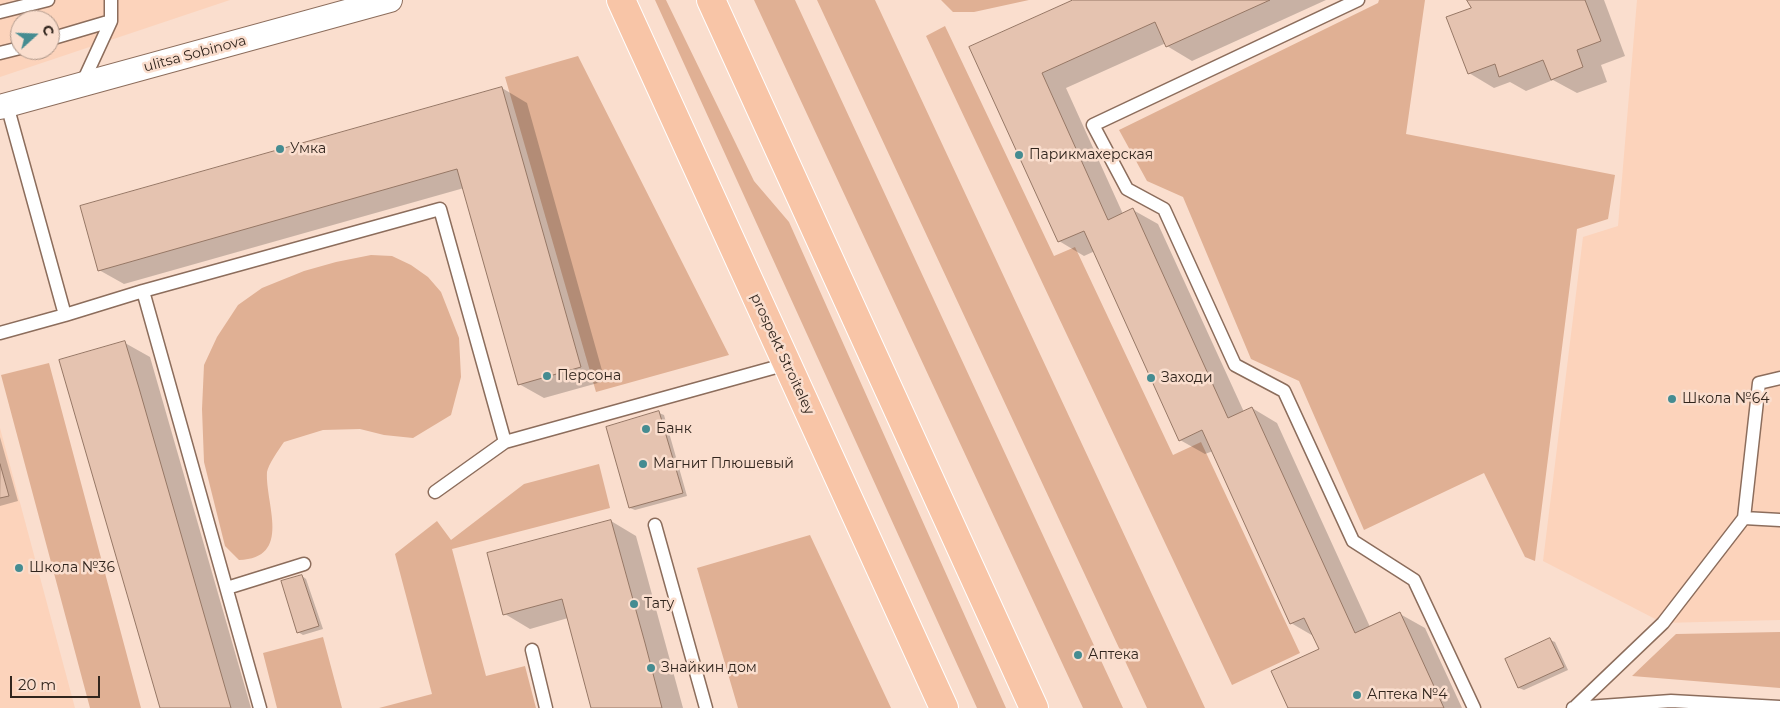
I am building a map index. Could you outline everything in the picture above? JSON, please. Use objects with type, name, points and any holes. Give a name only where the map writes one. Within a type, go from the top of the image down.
[{"type":"main road","name":"prospekt Stroiteley","points":[[621,0],[944,708]]},
{"type":"main road","points":[[711,0],[1034,708]]},
{"type":"street","name":"ulitsa Sobinova","points":[[3,106],[390,0]]},
{"type":"lane","points":[[0,12],[48,0]]},
{"type":"lane","points":[[82,84],[111,22],[111,0]]},
{"type":"lane","points":[[1358,0],[1093,125],[1127,189],[1164,209],[1235,365],[1284,390],[1353,541],[1414,580],[1474,708]]},
{"type":"lane","points":[[60,36],[111,22]]},
{"type":"lane","points":[[3,106],[65,315]]},
{"type":"lane","points":[[0,333],[143,291],[440,209],[505,442]]},
{"type":"lane","points":[[143,291],[260,708]]},
{"type":"lane","points":[[435,492],[505,442],[786,364]]},
{"type":"lane","points":[[1574,708],[1663,623],[1744,518],[1759,383],[1780,378]]},
{"type":"lane","points":[[1744,518],[1780,520]]},
{"type":"lane","points":[[655,524],[706,708]]},
{"type":"lane","points":[[227,588],[304,564]]},
{"type":"lane","points":[[532,650],[546,708]]},
{"type":"lane","points":[[1574,708],[1671,701],[1780,707]]},
{"type":"shaded area","points":[[0,0],[230,0],[60,57],[60,10],[10,10],[10,60],[51,60],[0,77]]},
{"type":"shaded area","points":[[655,0],[666,0],[754,181],[789,222],[1006,708],[977,708]]},
{"type":"shaded area","points":[[754,0],[795,0],[1123,708],[1083,708]]},
{"type":"shaded area","points":[[817,0],[875,0],[1205,708],[1147,708]]},
{"type":"shaded area","points":[[941,0],[1029,0],[974,12],[953,12]]},
{"type":"shaded area","points":[[1379,0],[1425,0],[1406,134],[1615,175],[1608,219],[1577,229],[1535,561],[1525,557],[1484,473],[1364,530],[1299,381],[1251,359],[1183,197],[1147,181],[1119,130],[1378,3]]},
{"type":"shaded area","name":"Школа №64","points":[[1637,0],[1780,0],[1780,620],[1663,623],[1543,561],[1583,237],[1618,226]]},
{"type":"shaded area","points":[[945,26],[1054,256],[1075,247],[1173,455],[1201,442],[1300,653],[1232,685],[926,36]]},
{"type":"shaded area","points":[[578,56],[729,355],[596,392],[505,77]]},
{"type":"shaded area","points":[[371,255],[392,256],[411,265],[428,277],[441,292],[459,338],[461,377],[451,415],[413,438],[384,435],[360,429],[323,430],[284,442],[267,472],[273,527],[271,540],[266,550],[256,557],[239,560],[225,546],[204,462],[202,409],[204,365],[217,337],[238,305],[262,288],[304,271]]},
{"type":"shaded area","points":[[49,363],[141,708],[90,708],[1,375]]},
{"type":"shaded area","name":"Школа №36","points":[[0,428],[75,708],[0,708]]},
{"type":"shaded area","points":[[599,464],[610,508],[452,549],[486,676],[525,666],[536,708],[379,708],[432,694],[395,554],[437,521],[451,540],[524,484]]},
{"type":"shaded area","points":[[810,535],[891,708],[738,708],[697,568]]},
{"type":"shaded area","points":[[1780,632],[1780,688],[1632,676],[1676,634]]},
{"type":"shaded area","points":[[323,637],[342,708],[277,708],[263,653]]},
{"type":"building","points":[[1073,0],[1270,0],[1166,47],[1155,22],[1042,73],[1108,220],[1133,208],[1228,418],[1252,407],[1355,633],[1400,612],[1444,708],[1288,708],[1271,671],[1319,649],[1304,618],[1290,624],[1202,430],[1179,441],[1084,231],[1058,242],[969,47]]},
{"type":"building","points":[[1467,0],[1585,0],[1601,41],[1577,50],[1583,67],[1551,80],[1543,60],[1499,77],[1495,64],[1468,74],[1446,17],[1471,8]]},
{"type":"building","points":[[502,87],[581,367],[518,385],[457,169],[98,271],[80,206]]},
{"type":"building","points":[[125,341],[231,708],[160,708],[59,360]]},
{"type":"building","points":[[659,411],[683,493],[629,508],[606,427]]},
{"type":"building","points":[[0,464],[9,496],[0,498]]},
{"type":"building","points":[[611,520],[662,708],[591,708],[562,599],[503,615],[487,553]]},
{"type":"building","points":[[302,575],[319,626],[297,633],[281,581]]},
{"type":"building","points":[[1550,638],[1564,667],[1518,688],[1505,659]]},
{"type":"place","name":"Умка","points":[[280,149]]},
{"type":"place","name":"Парикмахерская","points":[[1019,155]]},
{"type":"place","name":"Персона","points":[[547,376]]},
{"type":"place","name":"Заходи","points":[[1151,378]]},
{"type":"place","name":"Школа №64","points":[[1672,399]]},
{"type":"place","name":"Банк","points":[[646,429]]},
{"type":"place","name":"Магнит Плюшевый","points":[[643,464]]},
{"type":"place","name":"Школа №36","points":[[19,568]]},
{"type":"place","name":"Тату","points":[[634,604]]},
{"type":"place","name":"Аптека","points":[[1078,655]]},
{"type":"place","name":"Знайкин дом","points":[[651,668]]},
{"type":"place","name":"Аптека №4","points":[[1357,695]]}]
